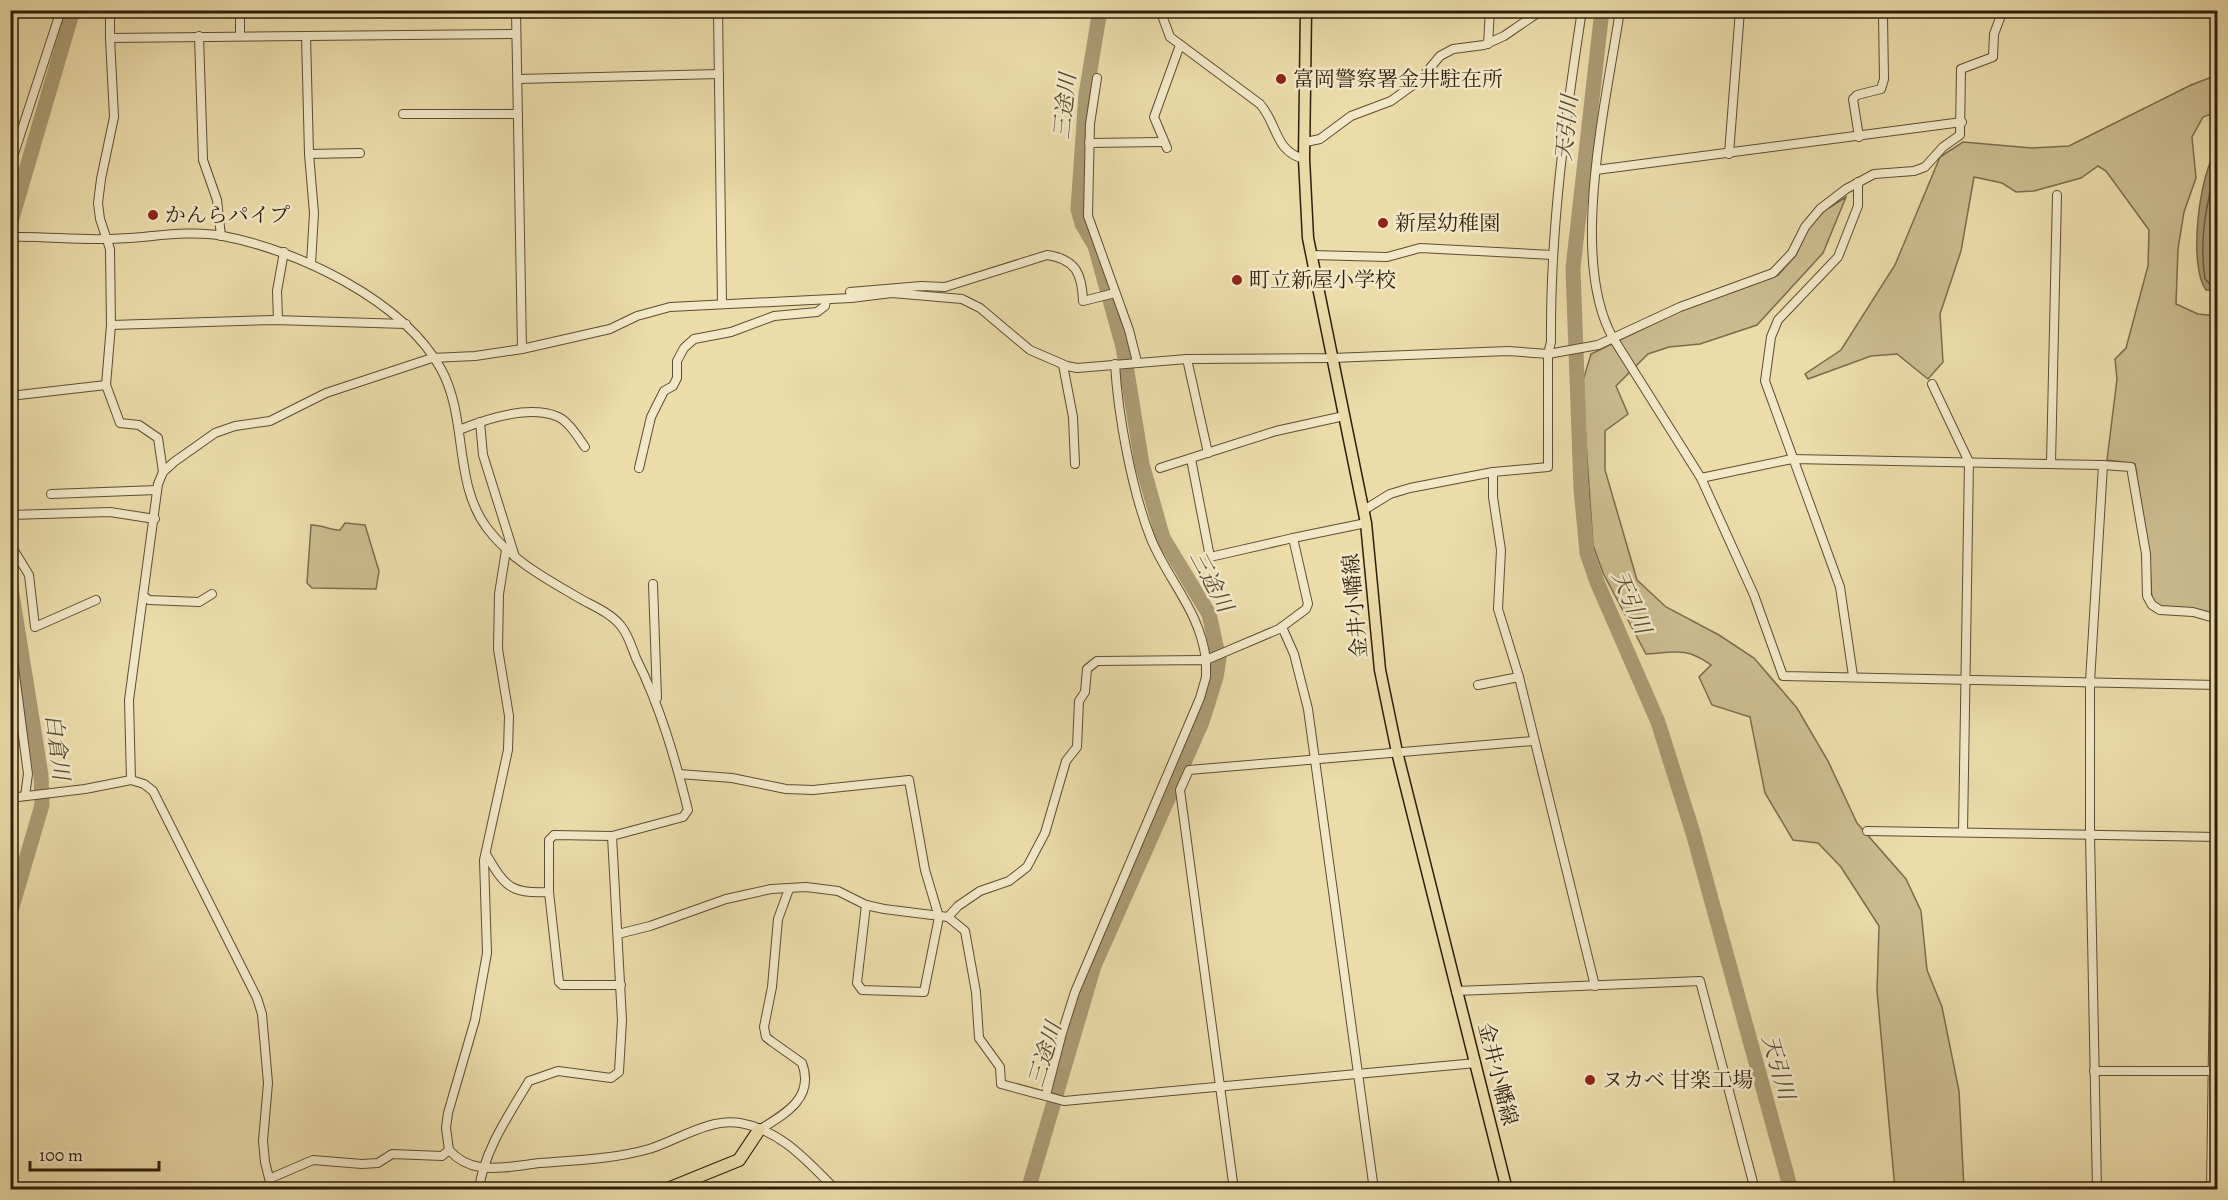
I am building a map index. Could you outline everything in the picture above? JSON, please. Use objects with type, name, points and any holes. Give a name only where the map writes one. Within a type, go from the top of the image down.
[{"type":"highway","points":[[665,1190],[739,1160],[759,1130]]},
{"type":"highway","points":[[680,1190],[740,1167],[755,1151],[759,1130]]},
{"type":"main road","name":"金井小幡線","points":[[1306,10],[1305,203],[1312,255],[1364,510],[1380,670],[1397,752],[1507,1190]]},
{"type":"street","points":[[10,166],[61,10]]},
{"type":"street","points":[[110,10],[114,117],[100,179],[99,203],[110,249],[111,325],[106,385],[120,423],[139,425],[158,438],[164,471]]},
{"type":"street","points":[[240,10],[240,35]]},
{"type":"street","points":[[516,10],[522,349]]},
{"type":"street","points":[[718,10],[722,303]]},
{"type":"street","points":[[1160,10],[1170,37],[1211,65],[1260,104],[1290,156],[1304,159]]},
{"type":"street","points":[[1488,44],[1490,10]]},
{"type":"street","points":[[1306,142],[1320,139],[1352,116],[1391,100],[1420,80],[1440,56],[1453,49],[1488,44],[1542,10]]},
{"type":"street","points":[[1364,510],[1390,494],[1410,488],[1493,472],[1548,466],[1548,354],[1551,342],[1553,255],[1563,131],[1582,10]]},
{"type":"street","points":[[1620,10],[1596,170],[1591,224],[1593,274],[1602,319],[1701,478],[1754,595],[1783,676],[2217,685]]},
{"type":"street","points":[[1729,154],[1740,10]]},
{"type":"street","points":[[1859,137],[1853,99],[1857,95],[1881,89],[1884,79],[1882,16],[1885,10]]},
{"type":"street","points":[[131,780],[129,700],[155,519],[157,490],[164,471],[199,442],[215,433],[236,426],[270,421],[326,393],[432,358],[475,356],[522,349],[610,329],[638,316],[670,307],[722,303],[826,300],[892,293],[962,299],[980,308],[1030,350],[1077,368],[1187,359],[1332,358],[1497,352],[1548,354],[1598,345],[1680,307],[1773,273],[1792,253],[1804,227],[1820,209],[1874,174],[1914,171],[1925,167],[1943,147],[1960,135],[1962,122],[1961,69],[1994,57],[1994,34],[2003,10]]},
{"type":"street","points":[[110,38],[516,34]]},
{"type":"street","points":[[199,36],[203,160],[217,200],[220,236]]},
{"type":"street","points":[[306,36],[309,154],[314,213],[310,264]]},
{"type":"street","points":[[1089,143],[1165,145],[1154,117],[1180,45]]},
{"type":"street","points":[[518,80],[719,74]]},
{"type":"street","points":[[1097,78],[1089,143],[1088,216],[1130,330],[1137,362]]},
{"type":"street","points":[[403,114],[518,114]]},
{"type":"street","points":[[1596,170],[1962,122]]},
{"type":"street","points":[[309,154],[360,153]]},
{"type":"street","points":[[1853,676],[1840,587],[1765,381],[1771,337],[1778,320],[1838,257],[1855,216],[1858,183]]},
{"type":"street","points":[[2051,464],[2057,195]]},
{"type":"street","points":[[13,237],[107,239],[181,235],[220,236],[284,252],[310,264],[387,308],[406,324],[441,369],[457,415],[463,463],[478,511],[486,527],[516,560],[604,612],[622,626],[657,702],[688,810],[683,817],[612,836],[554,835],[549,840],[549,892],[559,982],[562,985],[621,985]]},
{"type":"street","points":[[1312,255],[1387,257],[1420,248],[1553,255]]},
{"type":"street","points":[[278,320],[277,291],[284,252]]},
{"type":"street","points":[[850,292],[921,286],[945,287],[1047,255],[1060,257],[1077,271],[1083,286],[1083,302],[1115,293]]},
{"type":"street","points":[[639,468],[651,417],[664,391],[673,386],[677,378],[677,361],[684,348],[694,339],[731,332],[774,316],[817,312],[825,306],[826,300]]},
{"type":"street","points":[[111,325],[278,320],[406,324]]},
{"type":"street","points":[[1187,359],[1208,453]]},
{"type":"street","points":[[1063,364],[1073,417],[1075,464]]},
{"type":"street","points":[[1047,1095],[1062,1033],[1076,992],[1200,698],[1206,677],[1206,660],[1199,627],[1189,604],[1158,555],[1142,512],[1129,453],[1115,364]]},
{"type":"street","points":[[1932,384],[1968,462],[1963,832]]},
{"type":"street","points":[[10,396],[106,385]]},
{"type":"street","points":[[459,430],[493,416],[538,413],[557,416],[585,447]]},
{"type":"street","points":[[1160,468],[1276,431],[1344,416]]},
{"type":"street","points":[[480,422],[483,455],[516,560]]},
{"type":"street","points":[[1191,459],[1210,557],[1366,523]]},
{"type":"street","points":[[1701,478],[1792,459],[2131,467],[2146,554],[2147,596],[2152,605],[2160,610],[2193,612],[2217,619]]},
{"type":"street","points":[[2097,1190],[2090,835],[2090,682],[2103,465]]},
{"type":"street","points":[[1493,472],[1493,497],[1502,550],[1498,609],[1519,677],[1595,986]]},
{"type":"street","points":[[51,494],[157,490]]},
{"type":"street","points":[[10,515],[110,512],[155,519]]},
{"type":"street","points":[[943,917],[980,891],[1009,881],[1027,867],[1045,833],[1066,761],[1077,747],[1079,701],[1084,692],[1087,669],[1097,661],[1206,660],[1282,627],[1306,609],[1308,604],[1293,538]]},
{"type":"street","points":[[10,544],[29,575],[35,627],[96,600]]},
{"type":"street","points":[[506,550],[499,594],[498,649],[509,716],[508,750],[486,854],[483,886],[487,952],[475,1020],[448,1113],[446,1128],[449,1150],[467,1164],[483,1168],[626,1155],[724,1122],[743,1124],[787,1143],[835,1189]]},
{"type":"street","points":[[653,584],[657,702]]},
{"type":"street","points":[[143,596],[149,600],[199,602],[212,594]]},
{"type":"street","points":[[1282,627],[1294,654],[1308,709],[1374,1190]]},
{"type":"street","points":[[10,637],[28,774],[28,795]]},
{"type":"street","points":[[1478,685],[1519,677]]},
{"type":"street","points":[[1234,1190],[1179,790],[1189,770],[1533,741]]},
{"type":"street","points":[[679,774],[732,778],[786,789],[813,790],[909,780],[925,870],[943,917],[924,992],[862,990],[857,983],[866,904]]},
{"type":"street","points":[[10,798],[131,780],[144,784],[153,791],[190,869],[257,998],[262,1014],[268,1083],[264,1152],[272,1190]]},
{"type":"street","points":[[1867,831],[2217,837],[2216,1071],[2211,1190]]},
{"type":"street","points":[[479,1190],[483,1168],[530,1081],[558,1071],[611,1078],[619,1072],[622,1059],[621,985],[612,836]]},
{"type":"street","points":[[486,854],[500,879],[522,893],[549,892]]},
{"type":"street","points":[[618,934],[650,926],[726,899],[806,887],[838,891],[866,904],[943,917],[965,931],[976,992],[979,1038],[1000,1067],[1001,1084],[1064,1101],[1476,1063]]},
{"type":"street","points":[[759,1130],[789,1111],[802,1096],[807,1085],[802,1063],[766,1037],[764,1027],[772,987],[778,919],[789,889]]},
{"type":"street","points":[[1456,991],[1700,981],[1755,1190]]},
{"type":"street","points":[[2094,1071],[2216,1071]]},
{"type":"street","points":[[271,1178],[313,1160],[378,1163],[392,1154],[442,1156],[449,1150]]},
{"type":"shaded area","points":[[2217,75],[2217,112],[2203,117],[2192,137],[2196,178],[2184,212],[2178,249],[2176,304],[2198,314],[2217,316],[2217,615],[2160,606],[2152,601],[2149,552],[2135,464],[2107,460],[2117,379],[2115,359],[2126,348],[2148,266],[2149,230],[2106,171],[2098,166],[2081,178],[2034,191],[2016,192],[2002,183],[1974,177],[1961,251],[1940,314],[1943,362],[1928,379],[1897,354],[1871,356],[1808,379],[1805,374],[1841,350],[1895,265],[1940,157],[1963,142],[2032,148],[2069,146],[2191,85]]},
{"type":"shaded area","points":[[1846,197],[1823,253],[1757,325],[1700,344],[1669,347],[1648,354],[1616,386],[1628,414],[1605,431],[1605,470],[1637,580],[1666,607],[1719,635],[1754,658],[1797,708],[1828,761],[1857,823],[1906,879],[1921,911],[1927,970],[1942,1007],[1959,1091],[1964,1189],[1895,1189],[1877,991],[1879,926],[1841,867],[1818,843],[1793,840],[1765,793],[1750,717],[1712,705],[1699,677],[1711,665],[1687,653],[1646,654],[1603,573],[1593,545],[1582,384],[1591,354],[1682,310],[1778,275],[1796,255],[1808,228],[1824,211]]},
{"type":"shaded area","points":[[345,523],[365,525],[379,571],[376,589],[312,588],[307,583],[311,525],[340,530]]},
{"type":"water","points":[[2217,150],[2217,290],[2206,290],[2198,262],[2198,220],[2205,178]]},
{"type":"waterway","name":"白倉川","points":[[10,225],[73,10]]},
{"type":"waterway","name":"三途川","points":[[1028,1190],[1094,966],[1202,722],[1219,659],[1209,614],[1163,538],[1142,464],[1123,347],[1095,246],[1082,224],[1078,209],[1086,94],[1100,10]]},
{"type":"waterway","name":"天引川","points":[[1602,10],[1573,268],[1581,489],[1587,553],[1597,582],[1658,722],[1693,833],[1791,1190]]},
{"type":"waterway","name":"白倉川","points":[[10,582],[41,775],[42,805],[10,914]]},
{"type":"place","name":"富岡警察署金井駐在所","points":[[1281,79]]},
{"type":"place","name":"かんらパイプ","points":[[153,215]]},
{"type":"place","name":"新屋幼稚園","points":[[1383,223]]},
{"type":"place","name":"町立新屋小学校","points":[[1237,280]]},
{"type":"place","name":"ヌカベ 甘楽工場","points":[[1590,1080]]}]
